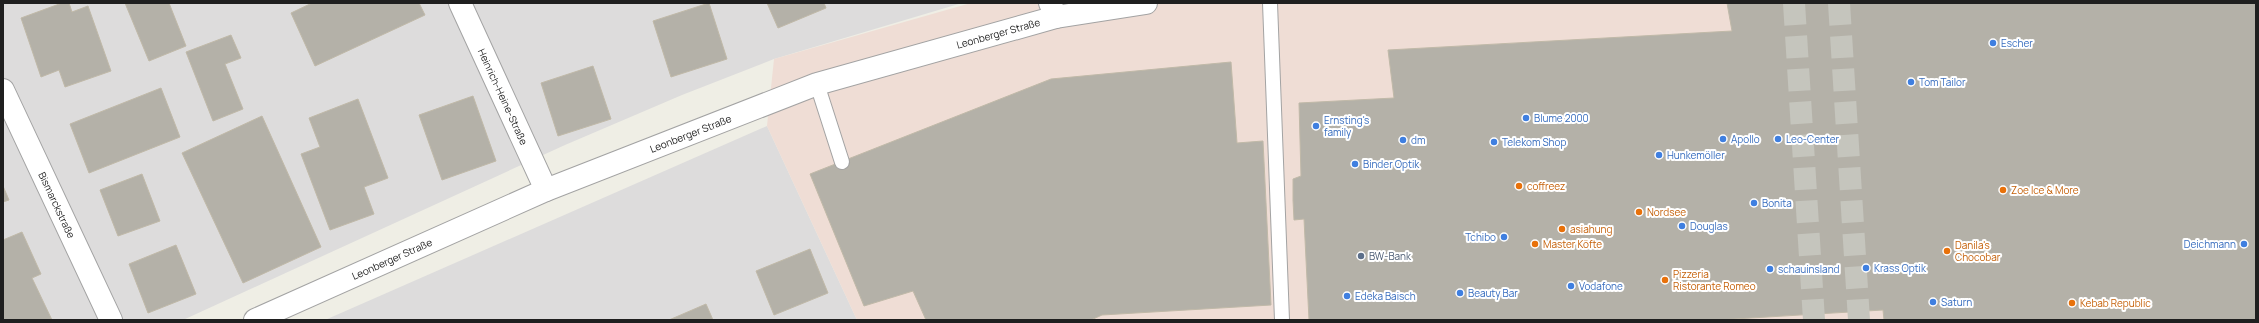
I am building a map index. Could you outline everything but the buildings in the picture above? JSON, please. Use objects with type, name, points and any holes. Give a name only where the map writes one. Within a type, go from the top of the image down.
[{"type":"street","name":"Heinrich-Heine-Straße","points":[[460,3],[546,190]]},
{"type":"street","name":"Leonberger Straße","points":[[254,320],[546,190],[817,84],[1053,10],[1146,3]]},
{"type":"street","name":"Bismarckstraße","points":[[3,90],[111,320]]},
{"type":"lane","points":[[1270,3],[1282,320]]},
{"type":"lane","points":[[817,84],[842,162]]},
{"type":"shaded area","points":[[3,3],[962,3],[774,59],[682,95],[565,145],[183,320],[3,320]]},
{"type":"shaded area","name":"Leo-Center","points":[[971,3],[2256,3],[2256,320],[857,320],[767,126],[774,59]]},
{"type":"shaded area","points":[[767,126],[857,320],[325,320]]},
{"type":"tunnel","points":[[1794,3],[1814,320]]},
{"type":"tunnel","points":[[1839,3],[1859,320]]},
{"type":"place","name":"Escher","points":[[1993,43]]},
{"type":"place","name":"Tom Tailor","points":[[1911,82]]},
{"type":"place","name":"Blume 2000","points":[[1526,118]]},
{"type":"place","name":"Ernsting's family","points":[[1316,126]]},
{"type":"place","name":"Apollo","points":[[1723,139]]},
{"type":"place","name":"Leo-Center","points":[[1778,139]]},
{"type":"place","name":"dm","points":[[1403,140]]},
{"type":"place","name":"Telekom Shop","points":[[1494,142]]},
{"type":"place","name":"Hunkemöller","points":[[1659,155]]},
{"type":"place","name":"Binder Optik","points":[[1355,164]]},
{"type":"place","name":"coffreez","points":[[1519,186]]},
{"type":"place","name":"Zoe Ice & More","points":[[2003,190]]},
{"type":"place","name":"Bonita","points":[[1754,203]]},
{"type":"place","name":"Nordsee","points":[[1639,212]]},
{"type":"place","name":"Douglas","points":[[1682,226]]},
{"type":"place","name":"asiahung","points":[[1562,229]]},
{"type":"place","name":"Tchibo","points":[[1504,237]]},
{"type":"place","name":"Master Köfte","points":[[1535,244]]},
{"type":"place","name":"Deichmann","points":[[2244,244]]},
{"type":"place","name":"Danila's Chocobar","points":[[1947,251]]},
{"type":"place","name":"BW-Bank","points":[[1361,256]]},
{"type":"place","name":"Krass Optik","points":[[1866,268]]},
{"type":"place","name":"schauinsland","points":[[1770,269]]},
{"type":"place","name":"Pizzeria Ristorante Romeo","points":[[1665,280]]},
{"type":"place","name":"Vodafone","points":[[1571,286]]},
{"type":"place","name":"Beauty Bar","points":[[1460,293]]},
{"type":"place","name":"Edeka Baisch","points":[[1347,296]]},
{"type":"place","name":"Saturn","points":[[1933,302]]},
{"type":"place","name":"Kebab Republic","points":[[2072,303]]}]
